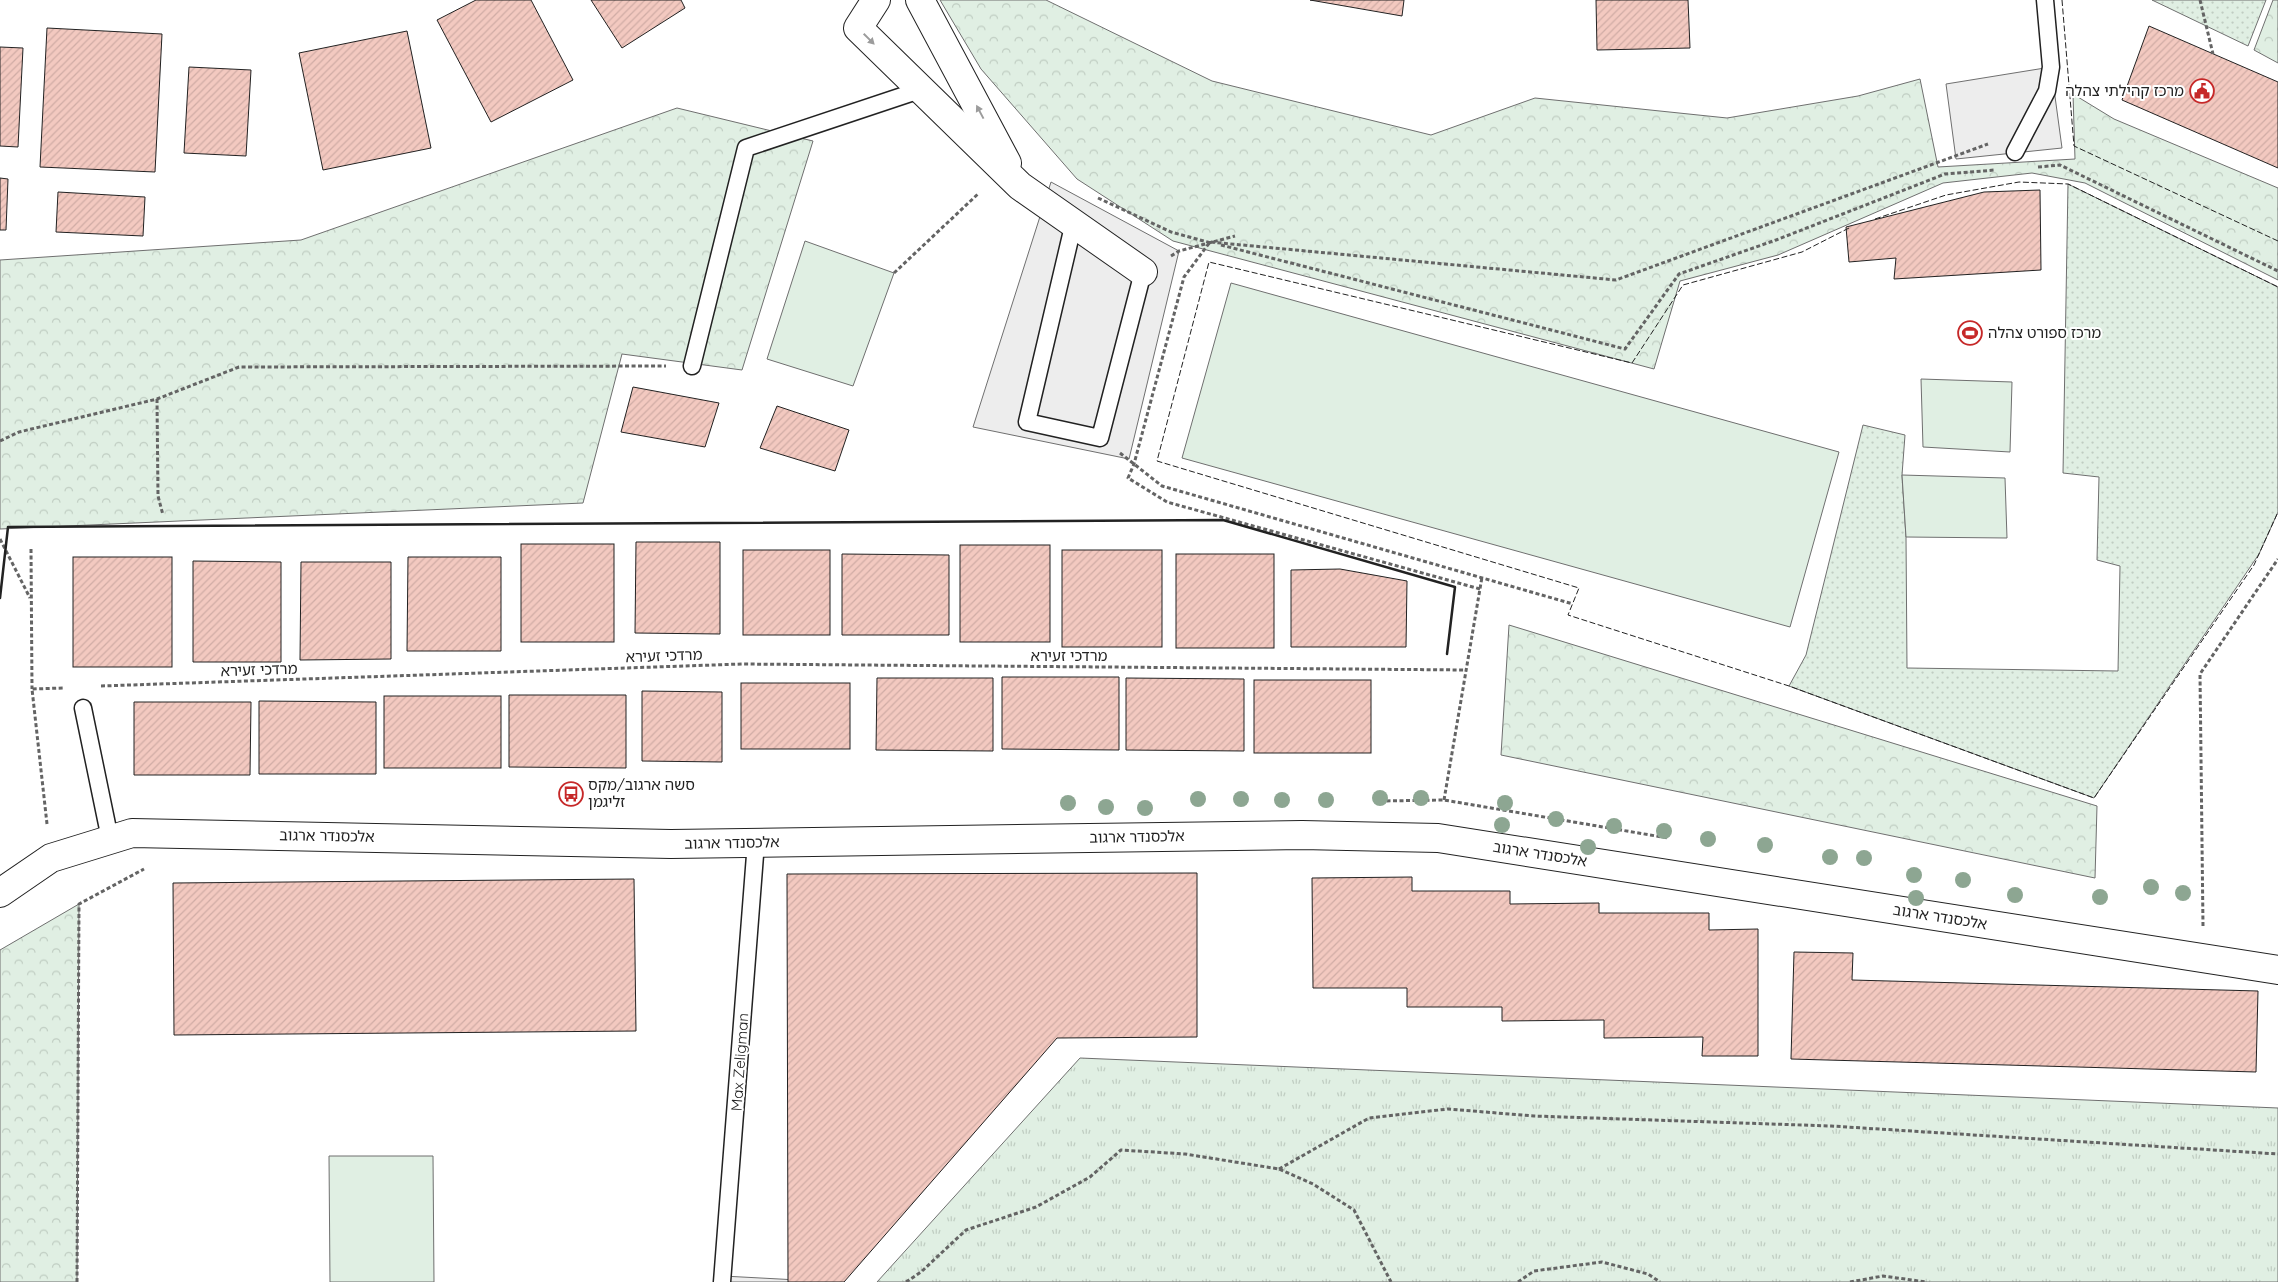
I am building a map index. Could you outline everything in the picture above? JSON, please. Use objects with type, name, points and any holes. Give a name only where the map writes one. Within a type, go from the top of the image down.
[{"type":"street","points":[[876,0],[858,28],[1012,178],[1143,272]]},
{"type":"street","points":[[920,0],[1012,178]]},
{"type":"street","name":"אלכסנדר ארגוב","points":[[0,893],[51,858],[132,832],[671,844],[1302,835],[1438,838],[2278,970]]},
{"type":"lane","points":[[2015,152],[2047,91],[2051,67],[2044,0]]},
{"type":"lane","points":[[692,366],[746,148],[920,90]]},
{"type":"lane","points":[[1074,222],[1027,422],[1100,438],[1143,272]]},
{"type":"lane","points":[[83,708],[110,840]]},
{"type":"lane","name":"Max Zeligman","points":[[722,1282],[756,842]]},
{"type":"path","points":[[2200,0],[2212,54]]},
{"type":"path","points":[[1210,242],[1616,280],[2026,130]]},
{"type":"path","points":[[2034,167],[2060,165],[2278,271]]},
{"type":"path","points":[[1093,195],[1171,232],[1625,349],[1679,274],[1776,240],[1945,174],[1999,170]]},
{"type":"path","points":[[894,273],[1012,178]]},
{"type":"path","points":[[1143,272],[1179,251],[1235,236]]},
{"type":"path","points":[[1210,242],[1184,277],[1134,464],[1128,478],[1167,502],[1480,589]]},
{"type":"path","points":[[0,441],[19,432],[157,398],[239,367],[692,366]]},
{"type":"path","points":[[157,398],[158,496],[162,515]]},
{"type":"path","points":[[1100,438],[1162,486],[1573,604]]},
{"type":"path","points":[[0,539],[31,600]]},
{"type":"path","points":[[31,549],[32,689],[51,858]]},
{"type":"path","points":[[2194,927],[2204,929],[2200,674],[2278,559]]},
{"type":"path","points":[[1438,838],[1482,577]]},
{"type":"path","name":"מרדכי זעירא","points":[[91,687],[742,664],[1467,670]]},
{"type":"path","points":[[32,689],[71,687]]},
{"type":"path","points":[[1375,801],[1444,800],[1678,840]]},
{"type":"path","points":[[78,1282],[79,904],[141,869],[151,868]]},
{"type":"path","points":[[1279,1169],[1370,1118],[1448,1109],[1534,1116],[1831,1126],[2278,1154]]},
{"type":"path","points":[[906,1282],[921,1272],[966,1230],[1036,1207],[1090,1178],[1121,1150],[1185,1154],[1279,1169],[1313,1184],[1354,1210],[1391,1282]]},
{"type":"path","points":[[1518,1282],[1534,1271],[1602,1262],[1648,1274],[1660,1282]]},
{"type":"path","points":[[1850,1282],[1883,1276],[1926,1282]]},
{"type":"green space","points":[[940,0],[1046,0],[1212,81],[1431,135],[1535,98],[1727,118],[1858,96],[1920,79],[1938,167],[2075,159],[2073,94],[2114,119],[2278,188],[2278,280],[2085,183],[2032,173],[1943,183],[1778,255],[1680,281],[1654,369],[1173,241],[1077,179],[981,69]]},
{"type":"green space","points":[[2152,0],[2266,0],[2248,46]]},
{"type":"green space","points":[[2273,0],[2278,0],[2278,63],[2254,50]]},
{"type":"green space","points":[[677,108],[813,141],[742,370],[622,354],[583,503],[0,529],[0,260],[301,240]]},
{"type":"green space","points":[[2068,184],[2278,287],[2278,512],[2259,554],[2094,798],[1789,686],[1806,655],[1863,425],[1905,435],[1902,475],[1906,537],[1907,668],[2118,671],[2120,566],[2097,560],[2099,477],[2063,473]]},
{"type":"green space","points":[[805,241],[894,273],[853,386],[767,359]]},
{"type":"green space","points":[[1231,283],[1839,452],[1790,627],[1182,458]]},
{"type":"green space","points":[[1921,379],[2012,382],[2010,452],[1923,447]]},
{"type":"green space","points":[[1902,475],[2005,478],[2007,538],[1906,537]]},
{"type":"green space","points":[[1509,625],[2097,806],[2095,878],[1501,755]]},
{"type":"green space","points":[[79,904],[77,1282],[0,1282],[0,950]]},
{"type":"green space","points":[[1080,1058],[2278,1108],[2278,1282],[877,1282]]},
{"type":"green space","points":[[329,1156],[433,1156],[434,1282],[330,1282]]},
{"type":"shaded area","points":[[2051,67],[2062,148],[1956,159],[1946,84]]},
{"type":"shaded area","points":[[1051,182],[1179,251],[1129,459],[973,427]]},
{"type":"shaded area","points":[[723,1276],[798,1280],[798,1282],[722,1282]]},
{"type":"building","points":[[476,0],[531,0],[573,80],[491,122],[437,20]]},
{"type":"building","points":[[591,0],[681,0],[685,8],[622,48]]},
{"type":"building","points":[[1310,0],[1404,0],[1402,16]]},
{"type":"building","points":[[1596,0],[1688,0],[1690,48],[1597,50]]},
{"type":"building","name":"מרכז קהילתי צהלה","points":[[2149,26],[2278,82],[2278,168],[2122,100]]},
{"type":"building","points":[[47,28],[162,34],[155,172],[40,167]]},
{"type":"building","points":[[407,31],[431,148],[323,170],[299,53]]},
{"type":"building","points":[[0,47],[23,48],[18,147],[0,146]]},
{"type":"building","points":[[189,67],[251,70],[246,156],[184,153]]},
{"type":"building","points":[[0,178],[8,179],[6,230],[0,230]]},
{"type":"building","points":[[2040,190],[2041,270],[1894,279],[1896,258],[1849,262],[1846,227],[1984,192]]},
{"type":"building","points":[[58,192],[145,197],[143,236],[56,232]]},
{"type":"building","points":[[633,387],[719,403],[705,447],[621,432]]},
{"type":"building","points":[[777,406],[849,430],[835,471],[760,448]]},
{"type":"building","points":[[636,542],[720,542],[720,634],[635,633]]},
{"type":"building","points":[[521,544],[614,544],[614,642],[521,642]]},
{"type":"building","points":[[960,545],[1050,545],[1050,642],[960,642]]},
{"type":"building","points":[[743,550],[830,550],[830,635],[743,635]]},
{"type":"building","points":[[1062,550],[1162,550],[1162,647],[1062,647]]},
{"type":"building","points":[[842,554],[949,555],[949,635],[842,635]]},
{"type":"building","points":[[1176,554],[1274,554],[1274,648],[1176,648]]},
{"type":"building","points":[[73,557],[172,557],[172,667],[73,667]]},
{"type":"building","points":[[408,557],[501,557],[501,651],[407,651]]},
{"type":"building","points":[[193,561],[281,562],[281,662],[193,662]]},
{"type":"building","points":[[301,562],[391,562],[391,659],[300,660]]},
{"type":"building","points":[[1340,569],[1407,581],[1406,647],[1291,647],[1291,570]]},
{"type":"building","points":[[1002,677],[1119,677],[1119,750],[1002,749]]},
{"type":"building","points":[[877,678],[993,678],[993,751],[876,750]]},
{"type":"building","points":[[1126,678],[1244,679],[1244,751],[1126,750]]},
{"type":"building","points":[[1254,680],[1371,680],[1371,753],[1254,753]]},
{"type":"building","points":[[741,683],[850,683],[850,749],[741,749]]},
{"type":"building","points":[[642,691],[722,692],[722,762],[642,761]]},
{"type":"building","points":[[509,695],[626,695],[626,768],[509,767]]},
{"type":"building","points":[[384,696],[501,696],[501,768],[384,768]]},
{"type":"building","points":[[259,701],[376,702],[376,774],[259,774]]},
{"type":"building","points":[[134,702],[251,702],[250,775],[134,775]]},
{"type":"building","points":[[1197,873],[1197,1037],[1057,1038],[844,1282],[788,1282],[787,874]]},
{"type":"building","points":[[1412,877],[1412,891],[1510,891],[1510,904],[1599,903],[1599,913],[1709,913],[1709,930],[1758,929],[1758,1056],[1702,1056],[1703,1037],[1604,1038],[1604,1020],[1502,1021],[1502,1007],[1407,1007],[1407,988],[1313,988],[1312,878]]},
{"type":"building","points":[[634,879],[636,1031],[174,1035],[173,883]]},
{"type":"building","points":[[1794,952],[1853,953],[1852,980],[2258,991],[2256,1072],[1791,1059]]},
{"type":"fence","points":[[2062,0],[2074,146],[2278,241]]},
{"type":"fence","points":[[1875,219],[1946,195],[2019,182],[2068,184],[2278,287]]},
{"type":"fence","points":[[1849,228],[1802,252],[1683,285],[1632,363],[1209,262],[1157,461],[1579,588],[1568,615],[1789,686],[2094,798],[2254,565],[2278,512]]},
{"type":"wall","points":[[0,598],[8,527],[1223,520],[1455,587],[1447,654]]},
{"type":"place","name":"מרכז קהילתי צהלה","points":[[2202,91]]},
{"type":"place","name":"מרכז ספורט צהלה","points":[[1970,333]]},
{"type":"place","name":"סשה ארגוב/מקס זליגמן","points":[[571,794]]}]
